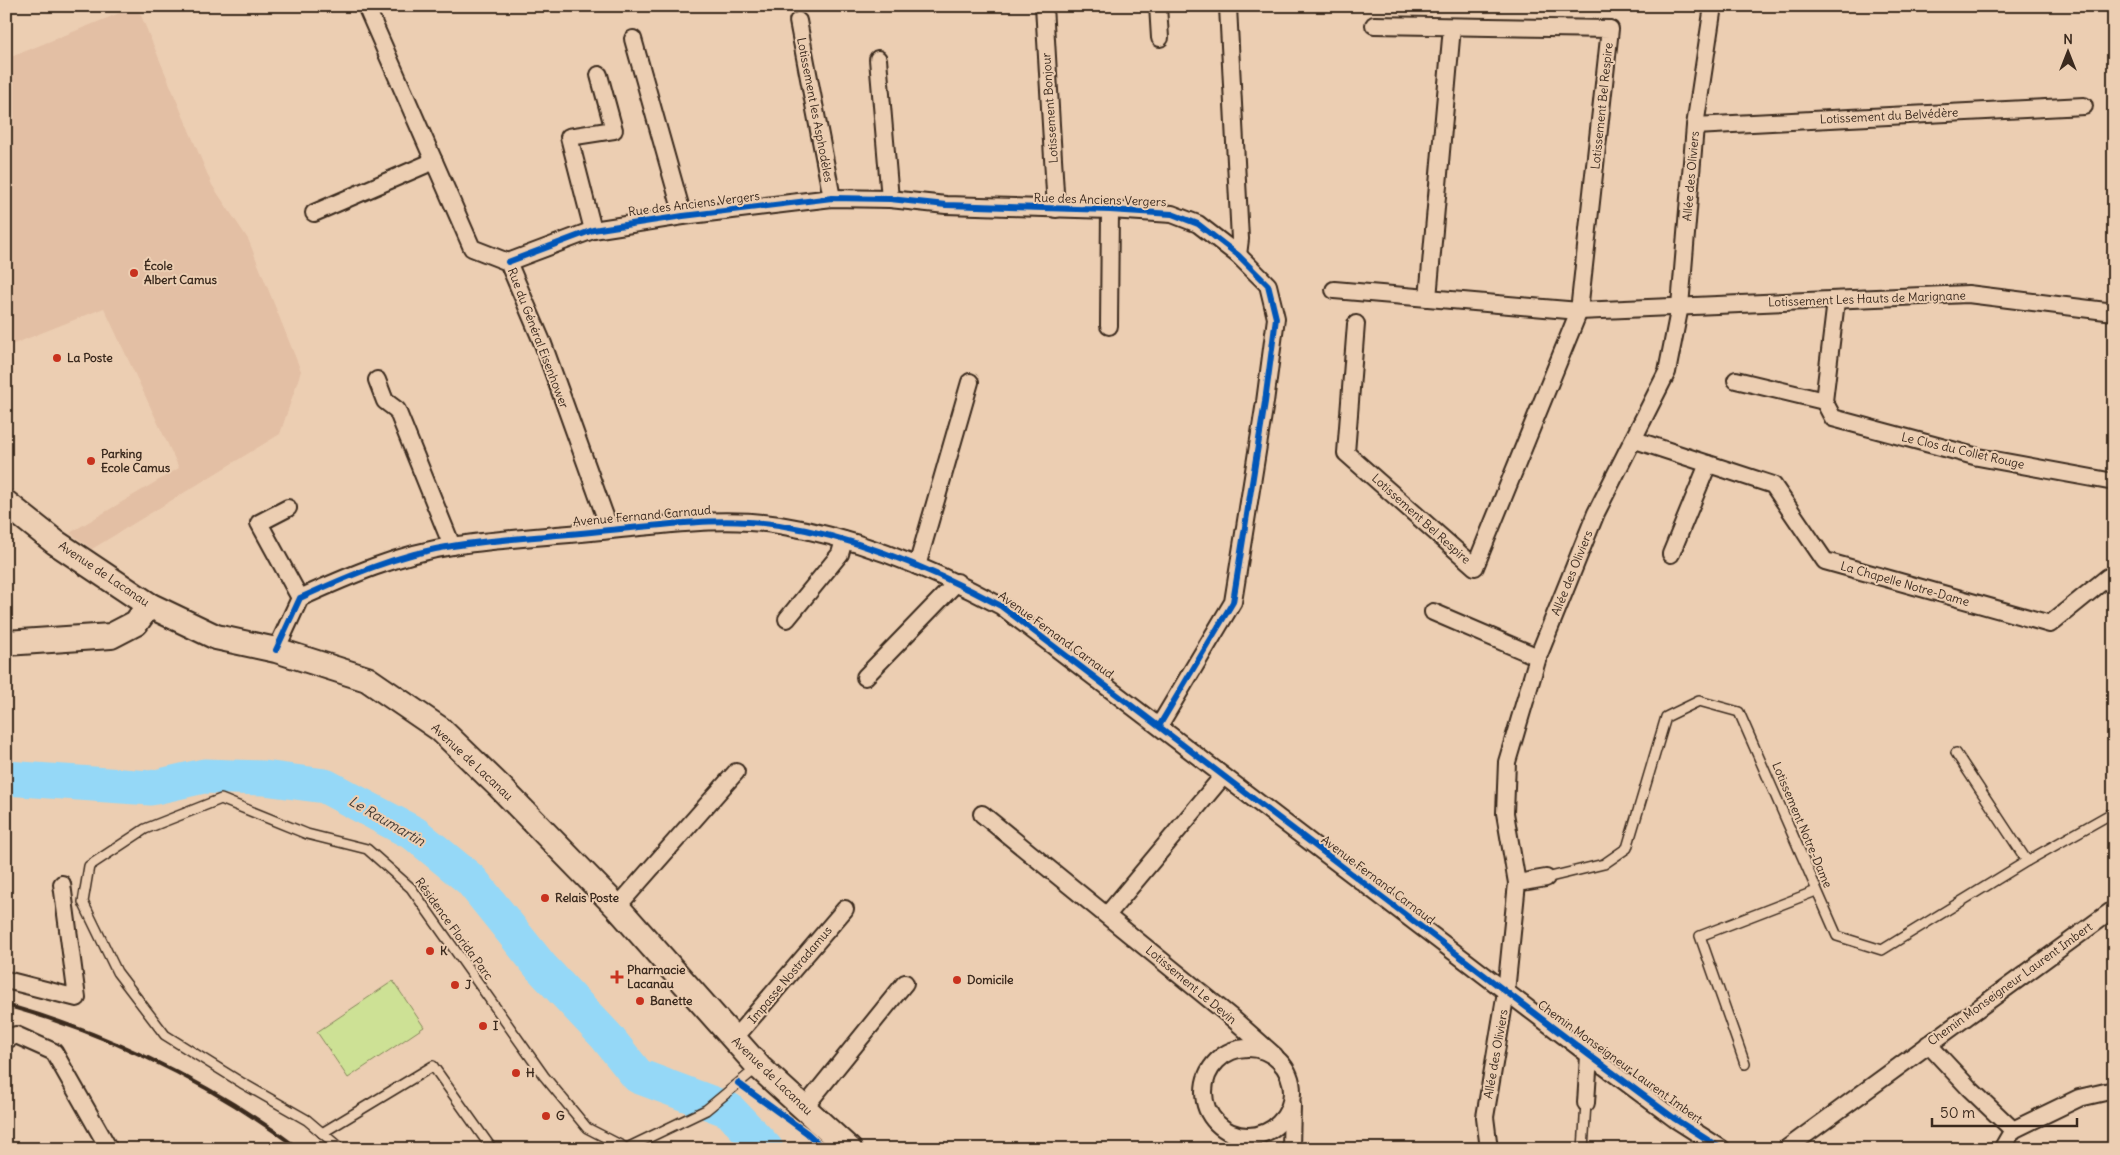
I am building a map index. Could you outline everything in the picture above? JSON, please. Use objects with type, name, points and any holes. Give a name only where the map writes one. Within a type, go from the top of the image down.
[{"type":"street","name":"Rue du Général Eisenhower","points":[[366,6],[472,248],[508,262],[542,344],[610,530]]},
{"type":"street","name":"Lotissement Bonjour","points":[[1044,6],[1056,209]]},
{"type":"street","points":[[1158,6],[1160,38]]},
{"type":"street","name":"Allée des Oliviers","points":[[1488,1149],[1485,1117],[1506,992],[1517,883],[1505,813],[1507,762],[1538,656],[1596,513],[1635,440],[1667,372],[1680,306],[1695,126],[1713,6]]},
{"type":"street","points":[[1228,7],[1240,239],[1238,255]]},
{"type":"street","name":"Lotissement les Asphodèles","points":[[798,21],[832,198]]},
{"type":"street","name":"Lotissement Bel Respire","points":[[1356,324],[1346,453],[1475,567],[1579,310],[1610,29],[1374,25]]},
{"type":"street","points":[[1428,298],[1452,27]]},
{"type":"street","points":[[633,40],[683,216]]},
{"type":"street","points":[[878,59],[890,199]]},
{"type":"street","points":[[593,230],[570,137],[614,130],[599,74]]},
{"type":"street","name":"Lotissement du Belvédère","points":[[1695,126],[2084,106]]},
{"type":"street","points":[[314,214],[434,161]]},
{"type":"street","name":"Rue des Anciens Vergers","points":[[508,262],[593,230],[683,216],[832,198],[890,199],[946,205],[1110,210],[1172,214],[1198,224],[1238,255],[1268,286],[1276,318],[1265,402],[1233,602],[1159,726]]},
{"type":"street","points":[[1109,326],[1110,210]]},
{"type":"street","points":[[1334,290],[1579,310],[1680,306]]},
{"type":"street","name":"Lotissement Les Hauts de Marignane","points":[[1680,306],[1968,294],[2114,312]]},
{"type":"street","points":[[1736,380],[1824,401],[1836,301]]},
{"type":"street","points":[[377,380],[385,401],[398,410],[452,546]]},
{"type":"street","points":[[917,566],[970,382]]},
{"type":"street","name":"Le Clos du Collet Rouge","points":[[1824,401],[1833,418],[1978,457],[2114,482]]},
{"type":"street","name":"La Chapelle Notre-Dame","points":[[1635,440],[1773,486],[1825,561],[2050,624],[2108,577],[2114,578]]},
{"type":"street","points":[[1671,554],[1708,464]]},
{"type":"street","name":"Avenue de Lacanau","points":[[6,503],[56,542],[148,605],[216,637],[276,650],[367,679],[440,729],[500,787],[617,907],[733,1040],[759,1067],[849,1149]]},
{"type":"street","points":[[276,650],[300,598],[259,523],[288,508]]},
{"type":"street","name":"Avenue Fernand Carnaud","points":[[300,598],[351,575],[401,558],[452,546],[710,520],[779,525],[844,540],[957,582],[1001,606],[1506,992]]},
{"type":"street","points":[[788,619],[840,554],[844,540]]},
{"type":"street","points":[[865,677],[957,582]]},
{"type":"street","points":[[6,644],[111,636],[136,623],[148,605]]},
{"type":"street","points":[[1433,612],[1538,656]]},
{"type":"street","points":[[617,907],[736,772]]},
{"type":"street","points":[[1106,915],[1223,776]]},
{"type":"street","name":"Lotissement Le Devin","points":[[982,814],[1275,1056]]},
{"type":"street","points":[[1517,883],[1546,878]]},
{"type":"street","points":[[6,980],[77,998],[62,884]]},
{"type":"street","name":"Impasse Nostradamus","points":[[733,1040],[845,909]]},
{"type":"street","name":"Chemin Monseigneur Laurent Imbert","points":[[1786,1149],[2114,909]]},
{"type":"street","points":[[804,1108],[905,984]]},
{"type":"street","name":"Chemin Monseigneur Laurent Imbert","points":[[1506,992],[1675,1119],[1722,1149]]},
{"type":"street","points":[[6,1040],[16,1035],[54,1052],[109,1149]]},
{"type":"street","points":[[1928,1044],[1969,1088],[2013,1130]]},
{"type":"street","points":[[1291,1149],[1293,1090],[1285,1068],[1275,1056],[1260,1049],[1244,1048],[1229,1052],[1217,1060],[1208,1072],[1204,1088],[1205,1103],[1209,1114],[1219,1126],[1232,1133],[1247,1136],[1262,1134],[1272,1129],[1284,1118],[1291,1105],[1293,1090]]},
{"type":"street","points":[[1586,1103],[1589,1055]]},
{"type":"street","points":[[2002,1149],[2013,1130],[2079,1098],[2114,1090]]},
{"type":"lane","name":"Lotissement Notre-Dame","points":[[1546,878],[1604,864],[1627,848],[1666,717],[1699,700],[1739,712],[1837,936],[1882,950],[2027,861],[2114,812]]},
{"type":"lane","points":[[1956,753],[2027,861]]},
{"type":"lane","name":"Résidence Florida Parc","points":[[341,1149],[307,1120],[165,1035],[117,972],[83,902],[89,866],[146,828],[221,799],[307,834],[367,849],[411,888],[544,1076],[587,1128],[628,1149],[706,1110],[759,1067]]},
{"type":"lane","points":[[1746,1064],[1700,936],[1816,891]]},
{"type":"lane","points":[[322,1133],[433,1066],[492,1149]]},
{"type":"lane","points":[[1583,1149],[1586,1103]]},
{"type":"shaded area","name":"École Albert Camus","points":[[137,6],[212,185],[248,239],[301,371],[280,434],[92,549],[70,533],[179,468],[104,308],[6,347],[6,59]]},
{"type":"green space","points":[[393,981],[424,1027],[348,1078],[317,1032]]},
{"type":"waterway","name":"Le Raumartin","points":[[6,778],[151,788],[204,776],[264,778],[325,786],[415,834],[471,880],[541,967],[606,1036],[638,1076],[729,1110],[766,1149]]},
{"type":"railway","points":[[6,1005],[45,1017],[122,1046],[196,1082],[265,1125],[299,1149]]},
{"type":"cycle path","points":[[508,262],[593,230],[683,216],[832,198],[890,199],[946,205],[1110,210],[1172,214],[1198,224],[1238,255],[1268,285],[1276,318],[1265,402],[1233,602],[1159,726]]},
{"type":"cycle path","points":[[276,650],[300,598],[393,560],[452,546],[715,521],[758,522],[779,525],[808,530],[865,546],[949,580],[1001,606],[1589,1055],[1675,1119],[1722,1149]]},
{"type":"cycle path","points":[[738,1083],[807,1133],[824,1149]]},
{"type":"place","name":"École Albert Camus","points":[[134,273]]},
{"type":"place","name":"La Poste","points":[[57,358]]},
{"type":"place","name":"Parking Ecole Camus","points":[[91,461]]},
{"type":"place","name":"Relais Poste","points":[[545,898]]},
{"type":"place","name":"K","points":[[430,951]]},
{"type":"place","name":"Pharmacie Lacanau","points":[[617,977]]},
{"type":"place","name":"Domicile","points":[[957,980]]},
{"type":"place","name":"J","points":[[455,985]]},
{"type":"place","name":"Banette","points":[[640,1001]]},
{"type":"place","name":"I","points":[[483,1026]]},
{"type":"place","name":"H","points":[[516,1073]]},
{"type":"place","name":"G","points":[[546,1116]]}]
